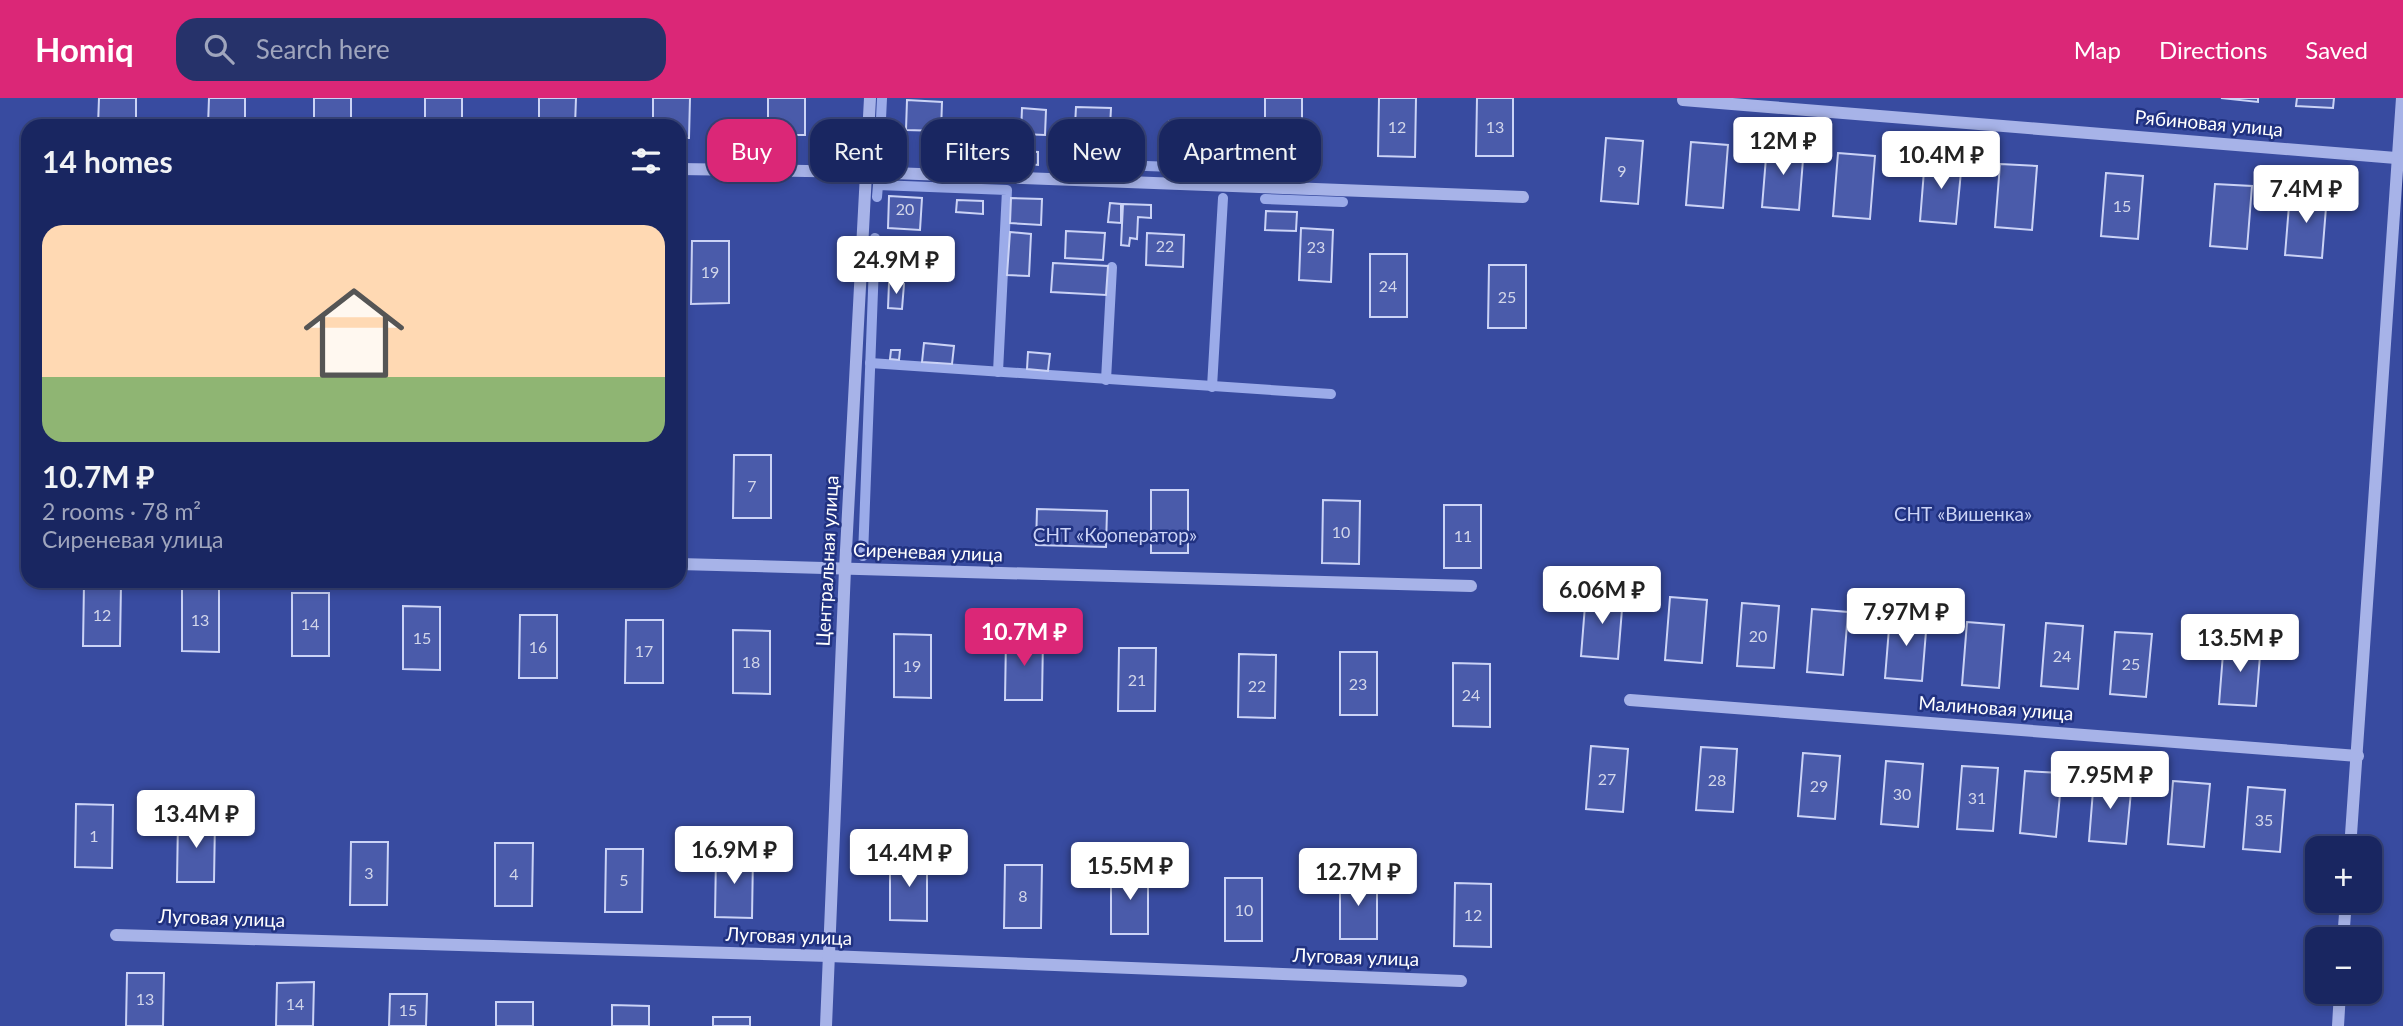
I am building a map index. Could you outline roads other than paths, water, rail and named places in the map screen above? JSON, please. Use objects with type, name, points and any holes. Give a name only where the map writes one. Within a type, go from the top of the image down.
[{"type":"street","name":"Центральная улица","points":[[869,119],[870,98]]},
{"type":"street","points":[[2351,836],[2402,98]]},
{"type":"street","name":"Рябиновая улица","points":[[1683,100],[2396,158]]},
{"type":"street","points":[[686,169],[810,171]]},
{"type":"street","points":[[907,174],[1523,197]]},
{"type":"street","name":"Центральная улица","points":[[826,1026],[845,569],[865,182]]},
{"type":"street","name":"Сиреневая улица","points":[[686,564],[1471,586]]},
{"type":"street","name":"Малиновая улица","points":[[1630,700],[2358,756]]},
{"type":"street","name":"Луговая улица","points":[[116,934],[829,956],[1461,981]]},
{"type":"street","points":[[2338,1026],[2339,1004]]},
{"type":"waterway","points":[[881,119],[882,98]]},
{"type":"waterway","points":[[1146,166],[1159,166]]},
{"type":"waterway","points":[[877,197],[878,185],[1007,190],[998,372]]},
{"type":"waterway","points":[[1212,387],[1223,198]]},
{"type":"waterway","points":[[1265,199],[1343,202]]},
{"type":"waterway","points":[[863,556],[875,238]]},
{"type":"waterway","points":[[1106,380],[1112,267]]},
{"type":"waterway","points":[[870,363],[1331,394]]},
{"type":"park label","name":"СНТ «Вишенка»","points":[[1963,514]]},
{"type":"park label","name":"СНТ «Кооператор»","points":[[1115,535]]}]
